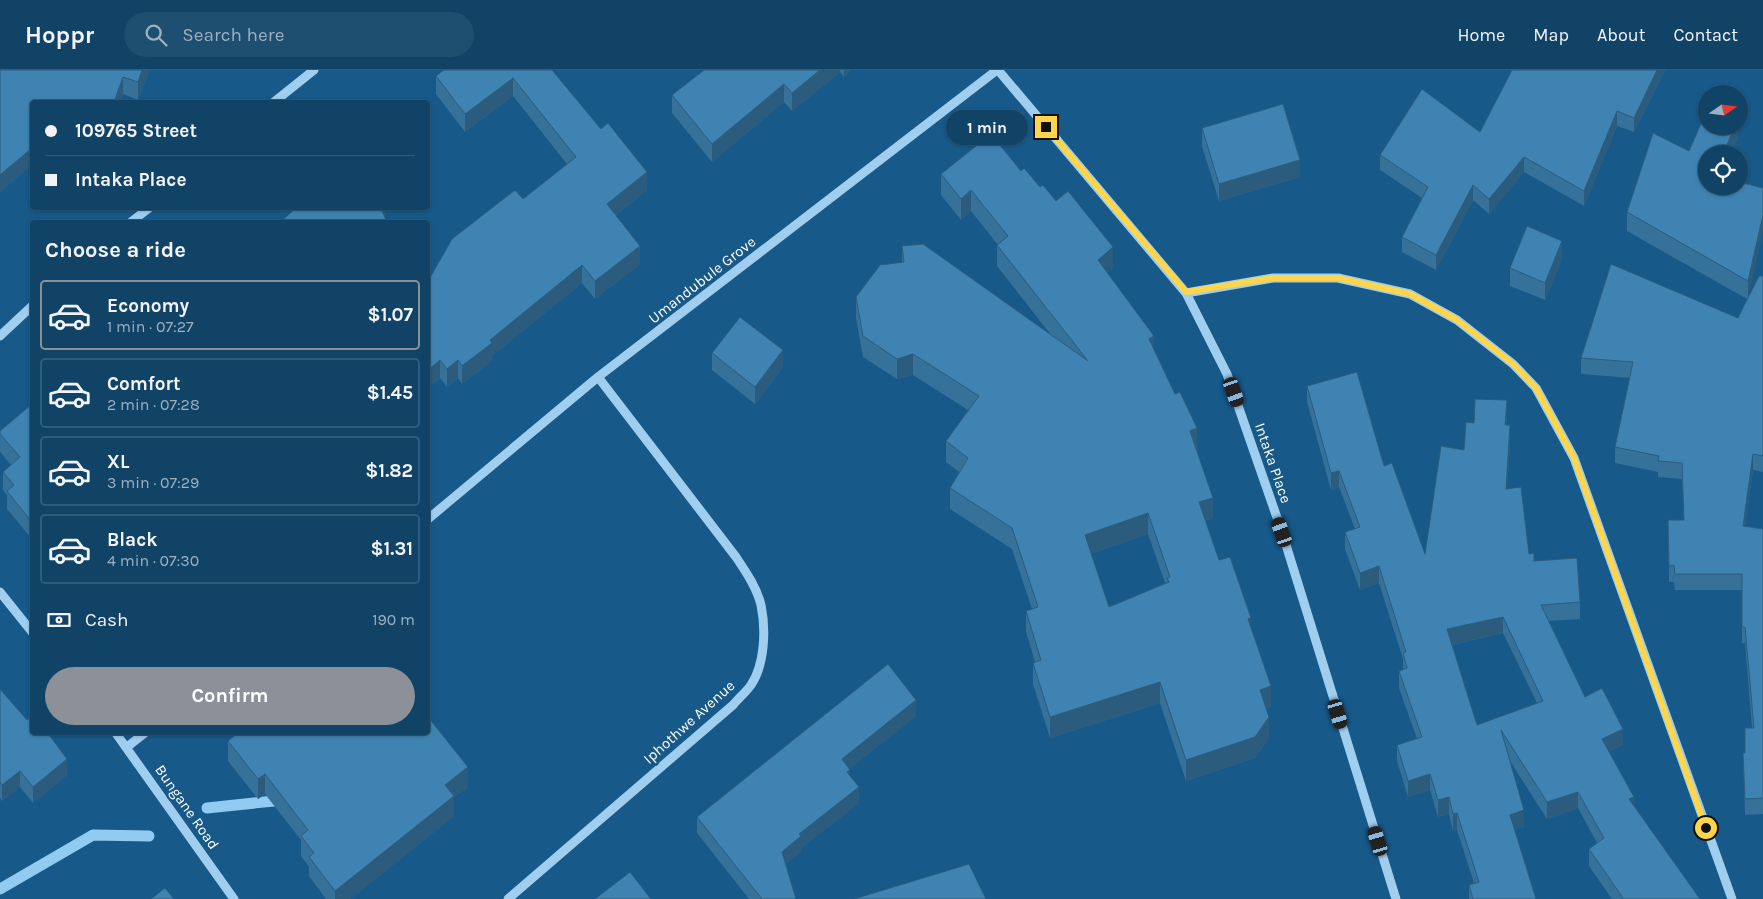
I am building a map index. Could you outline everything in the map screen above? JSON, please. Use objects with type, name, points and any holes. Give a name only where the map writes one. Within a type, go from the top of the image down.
[{"type":"street","points":[[276,100],[314,70]]},
{"type":"street","name":"Intaka Place","points":[[998,70],[1186,292],[1227,374],[1258,463],[1396,899]]},
{"type":"street","name":"Umandubule Grove","points":[[430,517],[598,377],[998,70]]},
{"type":"street","points":[[134,220],[146,210]]},
{"type":"street","points":[[1186,292],[1273,278],[1338,278],[1410,294],[1457,320],[1513,364],[1536,388],[1574,458],[1732,899]]},
{"type":"street","points":[[0,336],[30,308]]},
{"type":"street","name":"Iphothwe Avenue","points":[[508,899],[733,705],[752,683],[762,655],[761,605],[750,579],[736,557],[598,377]]},
{"type":"street","points":[[0,592],[30,630]]},
{"type":"street","name":"Bungane Road","points":[[117,735],[234,899]]},
{"type":"street","points":[[127,747],[142,735]]},
{"type":"building","points":[[0,70],[142,70],[138,82],[123,77],[115,100],[30,100],[30,150],[0,175]]},
{"type":"building","points":[[444,70],[552,70],[601,129],[608,123],[647,172],[607,204],[640,246],[595,281],[582,265],[490,340],[492,343],[462,366],[458,360],[447,369],[440,360],[430,368],[430,278],[452,239],[515,190],[523,199],[576,157],[513,78],[465,114],[436,76]]},
{"type":"building","points":[[704,70],[820,70],[792,93],[784,84],[712,144],[672,95]]},
{"type":"building","points":[[1512,70],[1657,70],[1634,118],[1617,111],[1584,191],[1524,157],[1489,199],[1473,185],[1436,255],[1402,237],[1428,187],[1380,155],[1422,89],[1480,132]]},
{"type":"building","points":[[1283,104],[1300,160],[1219,184],[1202,128]]},
{"type":"building","points":[[1698,130],[1698,135],[1731,135],[1727,145],[1698,145],[1698,195],[1748,195],[1748,184],[1763,188],[1763,215],[1748,281],[1627,212],[1653,133],[1689,151]]},
{"type":"building","points":[[991,134],[1021,171],[1024,168],[1040,187],[1043,185],[1056,201],[1068,191],[1113,247],[1098,260],[1154,336],[1149,339],[1175,394],[1180,392],[1197,428],[1190,431],[1213,498],[1199,502],[1219,560],[1230,557],[1251,618],[1248,619],[1271,686],[1260,690],[1269,717],[1255,737],[1186,760],[1160,682],[1050,717],[1033,663],[1041,660],[1026,611],[1038,607],[1012,528],[950,488],[968,458],[946,441],[979,396],[913,354],[897,359],[863,336],[856,297],[880,265],[904,262],[902,246],[923,244],[1088,361],[997,245],[1008,236],[971,190],[961,199],[941,174]],"holes":[[[1148,513],[1170,577],[1167,578],[1169,582],[1109,607],[1085,535]]]},
{"type":"building","points":[[294,210],[383,210],[386,220],[282,220]]},
{"type":"building","points":[[1527,226],[1562,241],[1545,283],[1510,268]]},
{"type":"building","points":[[1611,264],[1738,318],[1759,276],[1763,276],[1763,456],[1753,454],[1743,526],[1763,529],[1763,798],[1745,799],[1743,753],[1745,753],[1745,728],[1754,728],[1745,627],[1742,627],[1742,574],[1675,574],[1674,565],[1669,566],[1668,520],[1684,520],[1682,463],[1658,461],[1659,456],[1615,447],[1633,362],[1581,358]]},
{"type":"building","points":[[740,317],[783,350],[755,387],[712,353]]},
{"type":"building","points":[[1357,372],[1384,466],[1392,463],[1425,554],[1441,446],[1464,450],[1466,422],[1474,423],[1475,399],[1507,400],[1505,425],[1510,425],[1506,489],[1521,487],[1529,554],[1534,553],[1534,561],[1577,558],[1580,602],[1541,605],[1585,697],[1602,688],[1623,729],[1602,739],[1634,797],[1629,799],[1700,899],[1623,899],[1589,849],[1604,838],[1578,792],[1547,802],[1501,730],[1524,810],[1510,815],[1536,899],[1473,899],[1469,885],[1479,882],[1457,813],[1453,814],[1449,797],[1438,800],[1430,774],[1408,781],[1397,745],[1422,737],[1399,671],[1407,668],[1403,653],[1406,652],[1379,566],[1360,573],[1345,532],[1360,527],[1339,471],[1331,473],[1307,386]],"holes":[[[1503,617],[1543,701],[1477,725],[1447,629]]]},
{"type":"building","points":[[30,406],[30,520],[7,491],[14,485],[3,472],[20,457],[0,434],[0,431]]},
{"type":"building","points":[[888,664],[916,700],[842,759],[850,770],[847,772],[859,787],[799,834],[801,836],[782,852],[796,899],[762,899],[697,817]]},
{"type":"building","points":[[0,689],[27,720],[30,718],[30,735],[49,735],[67,759],[33,787],[20,771],[2,785],[0,782]]},
{"type":"building","points":[[430,720],[468,767],[445,785],[454,796],[335,891],[309,857],[314,853],[301,836],[308,830],[265,774],[258,779],[228,741],[235,735],[430,735]]},
{"type":"building","points":[[969,864],[986,899],[854,899]]},
{"type":"building","points":[[630,872],[651,899],[595,899]]},
{"type":"building","points":[[165,888],[174,899],[151,899]]},
{"type":"waterway","points":[[207,808],[274,801],[284,795]]},
{"type":"waterway","points":[[0,889],[93,835],[149,836]]},
{"type":"route","points":[[1046,127],[1186,292],[1273,278],[1338,278],[1410,294],[1457,320],[1513,364],[1536,388],[1574,458],[1706,828]]}]
